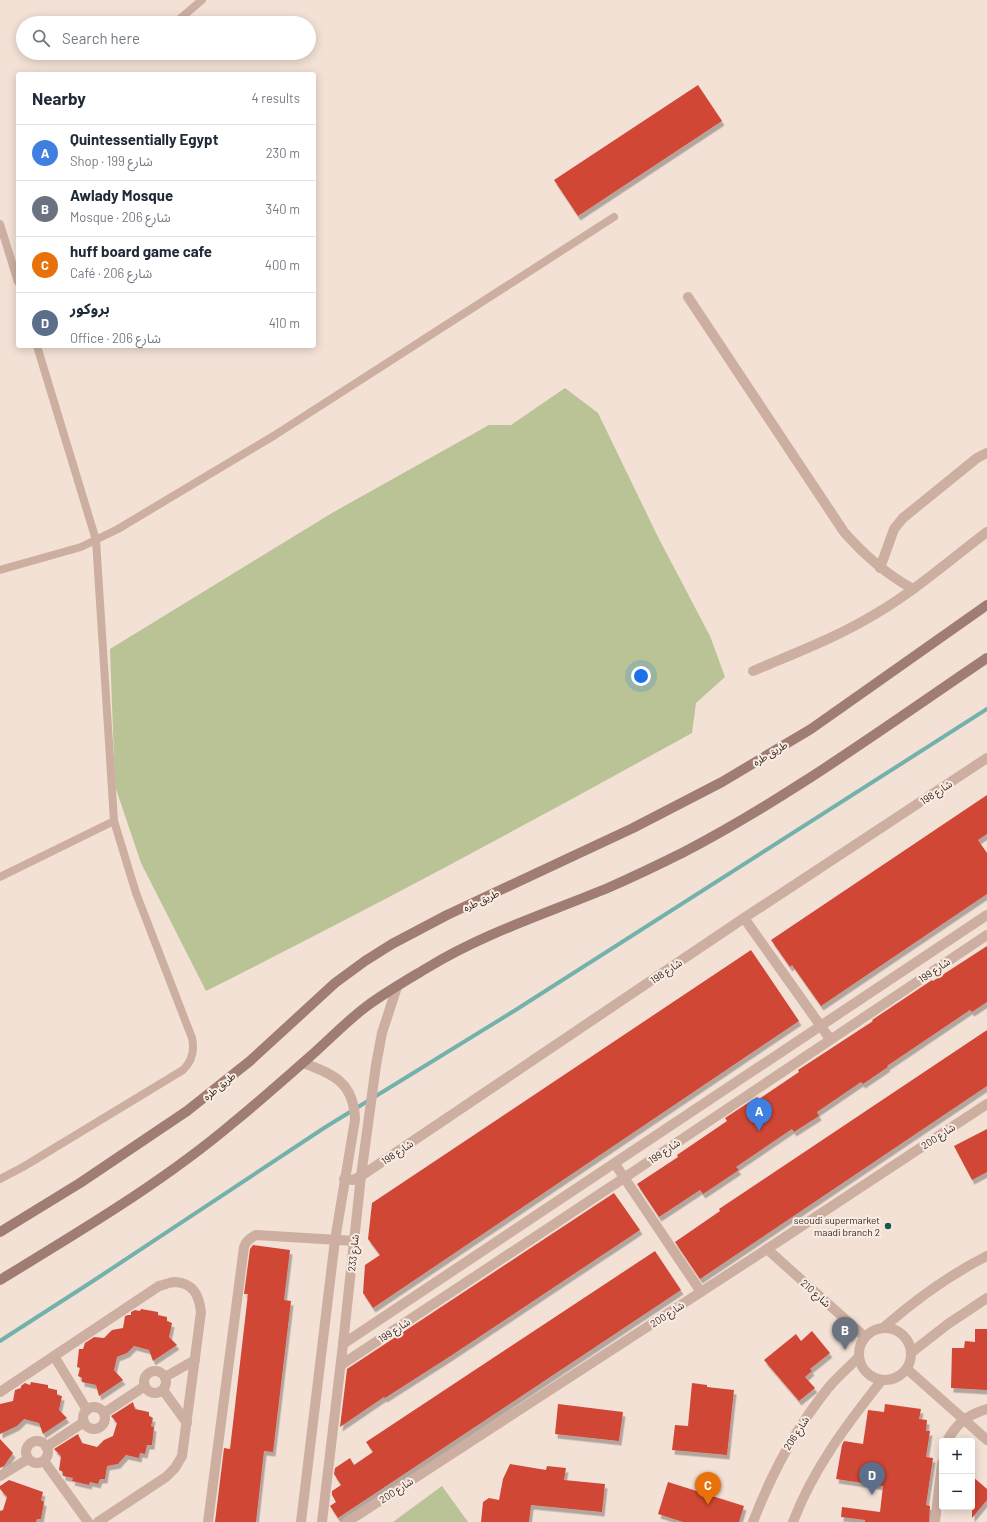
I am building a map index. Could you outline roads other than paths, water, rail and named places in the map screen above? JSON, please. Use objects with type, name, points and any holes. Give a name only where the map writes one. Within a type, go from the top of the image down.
[{"type":"main road","name":"طريق طره","points":[[0,1232],[92,1176],[188,1111],[250,1061],[335,983],[392,944],[447,915],[633,828],[722,782],[811,729],[987,605]]},
{"type":"main road","points":[[0,1280],[82,1230],[182,1163],[234,1122],[368,1005],[430,965],[469,945],[549,910],[644,872],[725,830],[837,760],[987,658]]},
{"type":"street","points":[[688,297],[844,532],[861,551],[880,568],[913,589]]},
{"type":"street","points":[[880,568],[894,529],[903,518],[977,458],[987,453]]},
{"type":"street","points":[[753,671],[859,624],[913,589],[987,532]]},
{"type":"street","name":"شارع 198","points":[[344,1179],[353,1180],[361,1176],[744,918],[987,758]]},
{"type":"street","name":"شارع 199","points":[[343,1344],[987,915]]},
{"type":"street","points":[[744,918],[830,1039]]},
{"type":"street","name":"شارع 199","points":[[341,1365],[987,935]]},
{"type":"street","name":"شارع 233","points":[[322,1522],[355,1241],[361,1176],[378,1049],[386,1017],[397,987]]},
{"type":"street","name":"شارع 233","points":[[301,1522],[335,1240],[355,1120],[352,1098],[340,1080],[325,1071],[303,1063]]},
{"type":"street","name":"شارع 200","points":[[347,1522],[987,1104]]},
{"type":"street","points":[[615,1164],[701,1292]]},
{"type":"street","points":[[208,1522],[245,1243],[248,1239],[256,1235],[355,1241]]},
{"type":"street","name":"شارع 210","points":[[767,1249],[865,1337]]},
{"type":"street","points":[[883,1328],[913,1303],[944,1281],[987,1256]]},
{"type":"street","points":[[0,1392],[159,1286],[174,1282],[189,1286],[199,1297],[201,1312],[182,1456],[175,1468],[166,1478],[98,1522]]},
{"type":"street","points":[[912,1352],[948,1324],[987,1298]]},
{"type":"street","points":[[883,1328],[893,1329],[902,1334],[909,1342],[912,1352],[911,1361],[907,1369],[900,1376],[892,1380],[874,1378],[866,1372],[861,1365],[859,1357],[860,1346],[865,1337],[873,1331],[883,1328]]},
{"type":"street","points":[[54,1356],[87,1410]]},
{"type":"street","name":"شارع 206","points":[[753,1522],[766,1489],[784,1452],[805,1418],[830,1386],[859,1357]]},
{"type":"street","points":[[165,1377],[195,1360]]},
{"type":"street","points":[[907,1369],[987,1440]]},
{"type":"street","points":[[152,1372],[159,1372],[165,1377],[166,1384],[162,1390],[156,1393],[152,1393],[145,1386],[144,1383],[146,1376],[152,1372]]},
{"type":"street","points":[[793,1522],[821,1465],[849,1422],[882,1380]]},
{"type":"street","points":[[104,1413],[145,1386]]},
{"type":"street","points":[[162,1390],[187,1423]]},
{"type":"street","points":[[94,1407],[104,1413],[104,1424],[99,1428],[92,1429],[86,1426],[83,1415],[87,1410],[94,1407]]},
{"type":"street","points":[[949,1438],[953,1430],[964,1419],[987,1409]]},
{"type":"street","points":[[46,1447],[84,1422]]},
{"type":"street","points":[[37,1441],[44,1444],[46,1447],[48,1454],[44,1461],[38,1463],[28,1460],[25,1453],[27,1446],[37,1441]]},
{"type":"street","points":[[0,1476],[28,1460]]},
{"type":"street","points":[[44,1461],[88,1522]]},
{"type":"street","points":[[935,1522],[941,1474]]},
{"type":"lane","points":[[183,16],[202,0]]},
{"type":"lane","points":[[0,570],[81,547],[118,529],[275,435],[614,217]]},
{"type":"lane","points":[[0,224],[16,276]]},
{"type":"lane","points":[[0,1180],[183,1070],[191,1059],[193,1052],[192,1038],[136,892],[114,821],[96,540],[38,348]]},
{"type":"lane","points":[[0,877],[114,821]]},
{"type":"waterway","points":[[0,1341],[324,1128],[514,1011],[987,709]]},
{"type":"place","name":"Quintessentially Egypt","points":[[759,1131]]},
{"type":"place","name":"seoudi supermarket maadi branch 2","points":[[888,1226]]},
{"type":"place","name":"Awlady Mosque","points":[[845,1350]]},
{"type":"place","name":"بروكور","points":[[872,1495]]},
{"type":"place","name":"huff board game cafe","points":[[708,1505]]}]
